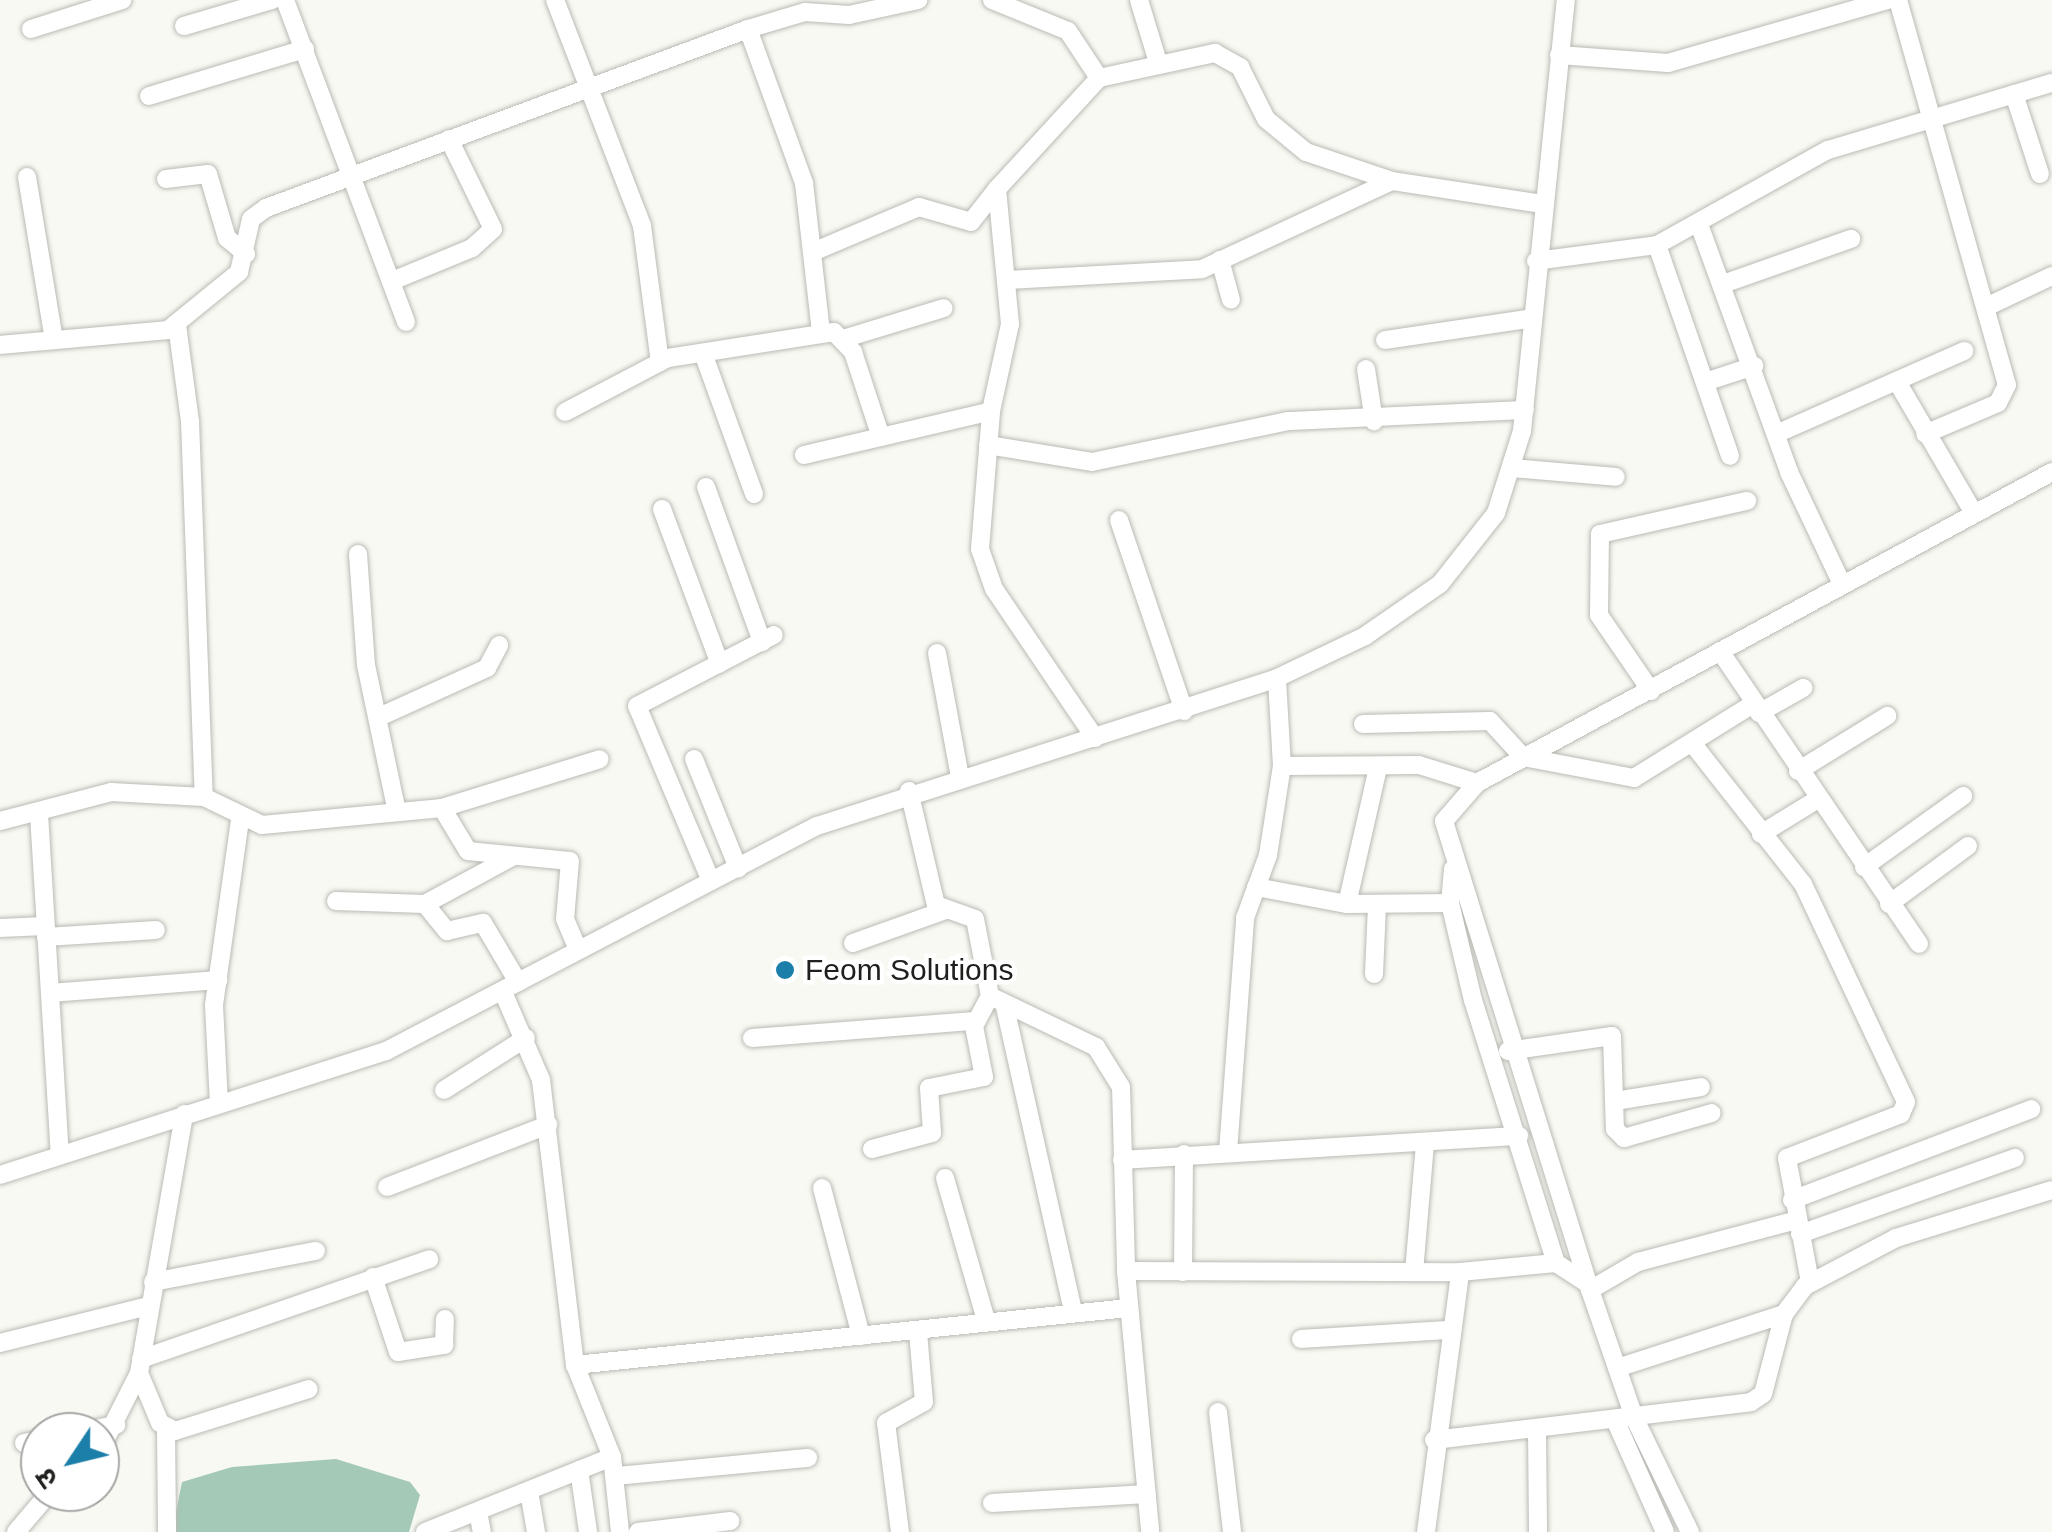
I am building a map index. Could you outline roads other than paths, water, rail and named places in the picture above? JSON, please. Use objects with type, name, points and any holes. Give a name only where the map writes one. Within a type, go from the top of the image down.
[{"type":"street","points":[[31,28],[122,0]]},
{"type":"street","points":[[184,26],[272,0]]},
{"type":"street","points":[[285,0],[406,322]]},
{"type":"street","points":[[555,0],[642,226],[660,362]]},
{"type":"street","points":[[222,221],[252,219],[450,139],[592,94],[748,30],[805,12],[918,0]]},
{"type":"street","points":[[992,0],[1068,31],[1100,78]]},
{"type":"street","points":[[1139,0],[1157,59]]},
{"type":"street","points":[[0,1175],[386,1052],[577,947],[710,880],[909,791],[1184,711],[1277,678],[1365,636],[1440,584],[1481,538],[1512,468],[1525,410],[1528,319],[1566,0]]},
{"type":"street","points":[[1559,55],[1668,63],[1886,0]]},
{"type":"street","points":[[1898,0],[1926,116],[1986,307],[2006,396],[1925,434]]},
{"type":"street","points":[[748,30],[804,183],[815,251],[821,333]]},
{"type":"street","points":[[148,96],[304,49]]},
{"type":"street","points":[[815,251],[919,206],[971,222],[1100,78],[1157,59],[1226,56],[1290,144],[1392,181],[1543,204]]},
{"type":"street","points":[[1536,261],[1657,246],[1700,227],[1828,150],[1926,116],[2052,83]]},
{"type":"street","points":[[2014,94],[2040,174]]},
{"type":"street","points":[[392,282],[492,233],[450,139]]},
{"type":"street","points":[[166,179],[208,174],[230,244],[246,254]]},
{"type":"street","points":[[26,177],[54,340]]},
{"type":"street","points":[[1008,280],[1187,272],[1392,181]]},
{"type":"street","points":[[998,189],[1010,324],[991,411],[984,568],[1095,738]]},
{"type":"street","points":[[204,797],[190,421],[177,326],[190,303],[229,283],[246,254],[252,219]]},
{"type":"street","points":[[1700,227],[1776,434],[1842,584]]},
{"type":"street","points":[[1722,284],[1851,239]]},
{"type":"street","points":[[1657,246],[1730,456]]},
{"type":"street","points":[[1220,260],[1231,300]]},
{"type":"street","points":[[1986,307],[2052,276]]},
{"type":"street","points":[[565,412],[660,362],[821,333],[846,338],[944,308]]},
{"type":"street","points":[[1385,340],[1528,319]]},
{"type":"street","points":[[0,345],[177,326]]},
{"type":"street","points":[[846,338],[881,436]]},
{"type":"street","points":[[1776,434],[1899,385],[1964,351]]},
{"type":"street","points":[[704,352],[754,494]]},
{"type":"street","points":[[1705,382],[1754,366]]},
{"type":"street","points":[[1366,368],[1374,421]]},
{"type":"street","points":[[1899,385],[1972,510]]},
{"type":"street","points":[[988,445],[1092,462],[1246,426],[1525,410]]},
{"type":"street","points":[[804,454],[991,411]]},
{"type":"street","points":[[1512,468],[1616,477]]},
{"type":"street","points":[[1665,1532],[1625,1420],[1617,1368],[1508,1051],[1444,822],[1477,783],[1651,691],[1972,510],[2052,472]]},
{"type":"street","points":[[706,487],[768,639],[636,713],[710,880]]},
{"type":"street","points":[[1651,691],[1599,615],[1600,534],[1747,501]]},
{"type":"street","points":[[662,509],[720,664]]},
{"type":"street","points":[[1119,520],[1184,711]]},
{"type":"street","points":[[358,554],[379,716],[396,807]]},
{"type":"street","points":[[379,716],[487,668],[499,645]]},
{"type":"street","points":[[1720,651],[1919,944]]},
{"type":"street","points":[[937,652],[960,777]]},
{"type":"street","points":[[1228,1152],[1230,1027],[1282,766],[1277,678]]},
{"type":"street","points":[[1363,724],[1490,721],[1523,757],[1634,778],[1756,708],[1803,688]]},
{"type":"street","points":[[1798,770],[1887,716]]},
{"type":"street","points":[[1692,744],[1803,884],[1907,1108],[1788,1158],[1792,1200],[1810,1282]]},
{"type":"street","points":[[0,821],[39,814],[111,792],[204,797],[240,820],[286,823],[396,807],[442,808],[600,759]]},
{"type":"street","points":[[694,759],[738,868]]},
{"type":"street","points":[[1282,766],[1454,769],[1477,783]]},
{"type":"street","points":[[1346,904],[1378,768]]},
{"type":"street","points":[[909,791],[943,911]]},
{"type":"street","points":[[1864,868],[1963,796]]},
{"type":"street","points":[[1761,834],[1818,799]]},
{"type":"street","points":[[442,808],[468,852],[570,861],[565,919],[577,947]]},
{"type":"street","points":[[39,814],[60,1154]]},
{"type":"street","points":[[218,1104],[220,980],[240,820]]},
{"type":"street","points":[[1889,904],[1968,846]]},
{"type":"street","points":[[336,901],[425,904],[512,857]]},
{"type":"street","points":[[1454,868],[1450,904],[1556,1263],[1588,1287]]},
{"type":"street","points":[[1256,887],[1346,904],[1450,904]]},
{"type":"street","points":[[425,904],[447,931],[488,927],[526,1038],[548,1125],[575,1365],[614,1466],[620,1532]]},
{"type":"street","points":[[1374,974],[1377,906]]},
{"type":"street","points":[[853,943],[943,911],[980,928],[1074,1312]]},
{"type":"street","points":[[0,928],[156,930]]},
{"type":"street","points":[[50,993],[220,980]]},
{"type":"street","points":[[752,1038],[975,1020],[998,1002]]},
{"type":"street","points":[[998,1002],[1082,1038],[1106,1060],[1123,1093],[1128,1308],[1150,1532]]},
{"type":"street","points":[[872,1149],[932,1134],[929,1088],[982,1080],[975,1020]]},
{"type":"street","points":[[1508,1051],[1606,1033],[1624,1138],[1712,1114]]},
{"type":"street","points":[[444,1090],[526,1038]]},
{"type":"street","points":[[1615,1100],[1701,1087]]},
{"type":"street","points":[[1792,1200],[2030,1109]]},
{"type":"street","points":[[120,1415],[140,1366],[184,1114]]},
{"type":"street","points":[[387,1187],[548,1125]]},
{"type":"street","points":[[1122,1160],[1518,1136]]},
{"type":"street","points":[[1414,1272],[1425,1144]]},
{"type":"street","points":[[1183,1272],[1184,1154]]},
{"type":"street","points":[[1588,1287],[1638,1262],[1798,1227],[2015,1158]]},
{"type":"street","points":[[945,1178],[986,1320]]},
{"type":"street","points":[[822,1188],[861,1336]]},
{"type":"street","points":[[1434,1440],[1625,1420],[1763,1394],[1784,1314],[1810,1282],[1896,1238],[2052,1190]]},
{"type":"street","points":[[153,1282],[316,1251]]},
{"type":"street","points":[[140,1366],[429,1259]]},
{"type":"street","points":[[1126,1271],[1460,1272],[1556,1263]]},
{"type":"street","points":[[1426,1532],[1447,1330],[1460,1272]]},
{"type":"street","points":[[373,1277],[398,1352],[444,1345],[444,1319]]},
{"type":"street","points":[[0,1343],[148,1306]]},
{"type":"street","points":[[575,1365],[1128,1308]]},
{"type":"street","points":[[1617,1368],[1784,1314]]},
{"type":"street","points":[[1301,1340],[1447,1330]]},
{"type":"street","points":[[900,1532],[886,1424],[924,1402],[918,1332]]},
{"type":"street","points":[[140,1366],[166,1430],[167,1532]]},
{"type":"street","points":[[166,1430],[309,1389]]},
{"type":"street","points":[[1218,1412],[1232,1532]]},
{"type":"street","points":[[1625,1420],[1690,1532]]},
{"type":"street","points":[[1537,1431],[1538,1532]]},
{"type":"street","points":[[425,1532],[580,1470],[808,1458]]},
{"type":"street","points":[[580,1470],[588,1532]]},
{"type":"street","points":[[530,1491],[536,1532]]},
{"type":"street","points":[[992,1503],[1146,1494]]},
{"type":"street","points":[[16,1532],[33,1512]]},
{"type":"street","points":[[478,1512],[482,1532]]},
{"type":"street","points":[[638,1532],[730,1521]]},
{"type":"place","name":"Feom Solutions","points":[[785,970]]}]
